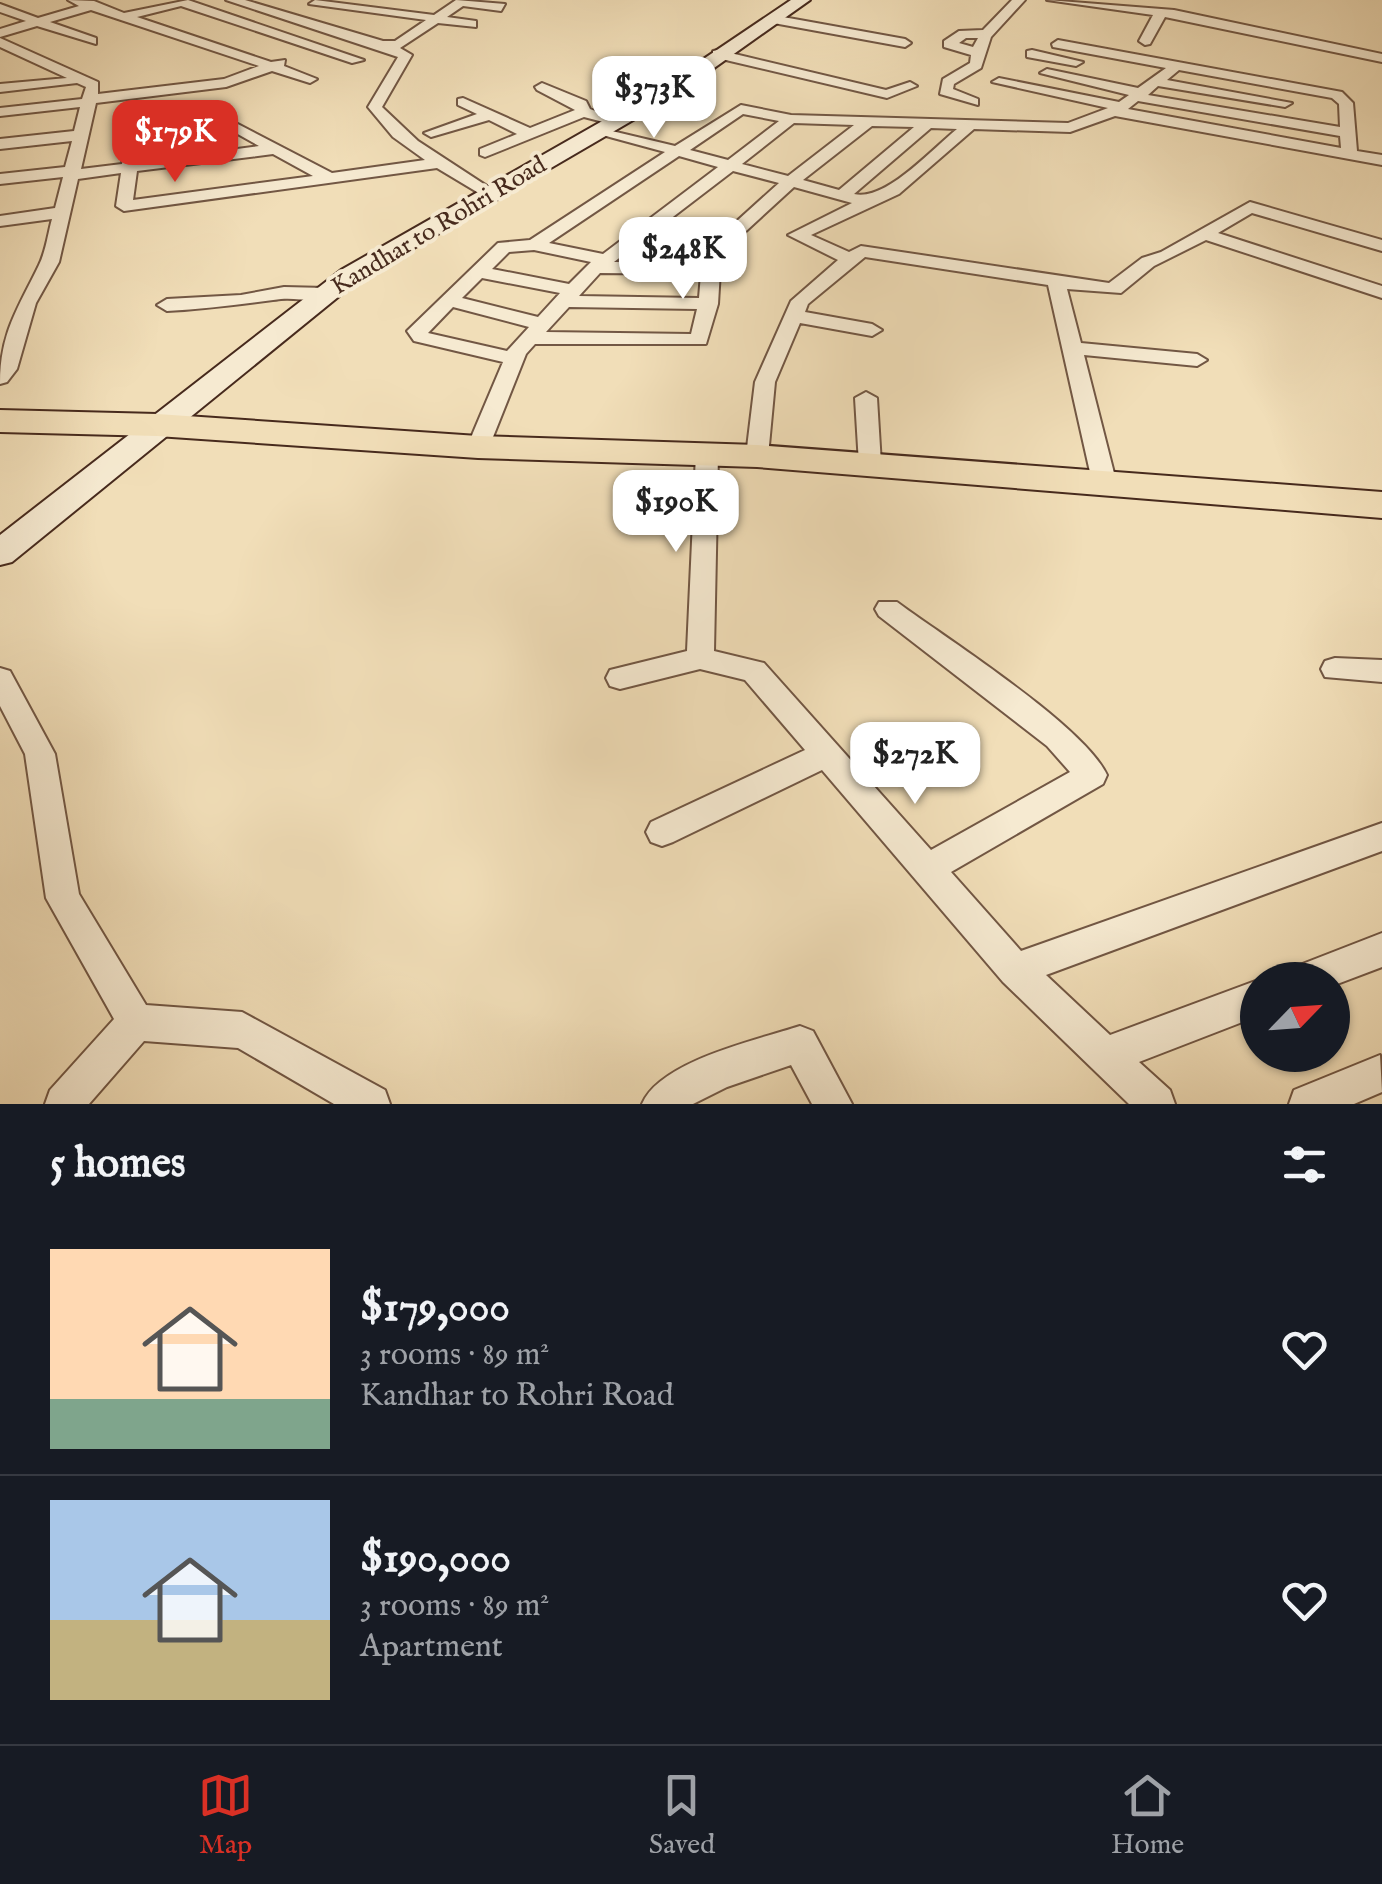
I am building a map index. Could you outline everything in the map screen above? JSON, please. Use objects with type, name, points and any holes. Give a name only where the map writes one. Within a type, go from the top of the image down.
[{"type":"main road","points":[[0,420],[157,425],[478,447],[757,456],[1382,505]]},
{"type":"street","points":[[74,0],[310,79]]},
{"type":"street","points":[[0,33],[108,0]]},
{"type":"street","points":[[232,0],[368,40],[404,56],[375,107],[387,124],[488,192]]},
{"type":"street","points":[[446,0],[501,7]]},
{"type":"street","name":"Kandhar to Rohri Road","points":[[0,553],[350,275],[599,121],[669,92],[718,54],[802,0]]},
{"type":"street","points":[[972,102],[945,89],[948,82],[976,65],[987,34],[1019,0]]},
{"type":"street","points":[[1053,0],[1168,13],[1321,44],[1355,46],[1382,58]]},
{"type":"street","points":[[432,18],[459,1]]},
{"type":"street","points":[[126,16],[182,2],[357,60]]},
{"type":"street","points":[[1146,41],[1168,13],[1195,2]]},
{"type":"street","points":[[316,4],[472,24]]},
{"type":"street","points":[[0,8],[90,40]]},
{"type":"street","points":[[772,20],[905,43]]},
{"type":"street","points":[[978,53],[949,44],[964,34],[987,34]]},
{"type":"street","points":[[0,42],[90,81],[93,86],[85,101],[55,213],[30,269],[32,290],[0,378]]},
{"type":"street","points":[[1058,44],[1338,94],[1346,103],[1348,153]]},
{"type":"street","points":[[1306,59],[1321,44]]},
{"type":"street","points":[[0,112],[226,82],[321,46]]},
{"type":"street","points":[[0,52],[20,64],[82,87],[85,101]]},
{"type":"street","points":[[718,54],[886,94],[910,86]]},
{"type":"street","points":[[1347,113],[1030,61],[1140,95],[1348,133]]},
{"type":"street","points":[[534,245],[741,109],[791,118],[1070,128],[1118,109],[1175,67]]},
{"type":"street","points":[[0,88],[71,82]]},
{"type":"street","points":[[1000,82],[1382,160]]},
{"type":"street","points":[[542,88],[580,104],[599,121],[681,151],[866,202]]},
{"type":"street","points":[[463,102],[530,134]]},
{"type":"street","points":[[430,134],[490,116]]},
{"type":"street","points":[[478,447],[514,359],[568,295],[599,263],[791,118]]},
{"type":"street","points":[[136,119],[124,206],[440,163]]},
{"type":"street","points":[[485,152],[530,134],[599,121]]},
{"type":"street","points":[[449,300],[536,331],[698,340],[708,304],[712,253],[792,181],[870,121]]},
{"type":"street","points":[[842,195],[928,124]]},
{"type":"street","points":[[850,258],[796,235],[893,191],[970,125]]},
{"type":"street","points":[[232,126],[328,178]]},
{"type":"street","points":[[0,144],[76,136]]},
{"type":"street","points":[[0,179],[130,168],[273,149]]},
{"type":"street","points":[[757,456],[765,382],[800,301],[861,250],[1114,289],[1142,266],[1250,208],[1382,246]]},
{"type":"street","points":[[0,220],[55,213]]},
{"type":"street","points":[[1204,234],[1382,292]]},
{"type":"street","points":[[514,359],[417,334],[504,247],[534,245],[599,263],[708,269]]},
{"type":"street","points":[[478,272],[568,295],[708,304]]},
{"type":"street","points":[[1056,282],[1104,482]]},
{"type":"street","points":[[167,305],[241,301],[284,293],[326,294]]},
{"type":"street","points":[[794,316],[872,330]]},
{"type":"street","points":[[1071,348],[1197,360]]},
{"type":"street","points":[[866,398],[870,464]]},
{"type":"street","points":[[700,658],[706,454]]},
{"type":"street","points":[[888,609],[1057,737],[1092,775],[929,868]]},
{"type":"street","points":[[620,678],[700,658],[754,671],[1015,970],[1156,1104]]},
{"type":"street","points":[[1335,669],[1382,671]]},
{"type":"street","points":[[0,679],[40,754],[63,898],[136,1022]]},
{"type":"street","points":[[662,832],[824,755]]},
{"type":"street","points":[[1015,970],[1382,837]]},
{"type":"street","points":[[1350,962],[1382,950]]},
{"type":"street","points":[[1105,1056],[1240,1005]]},
{"type":"street","points":[[64,1104],[136,1022]]},
{"type":"street","points":[[136,1022],[242,1030],[371,1104]]},
{"type":"street","points":[[662,1104],[675,1092],[714,1074],[800,1044],[833,1104]]},
{"type":"street","points":[[1308,1104],[1380,1074]]}]
